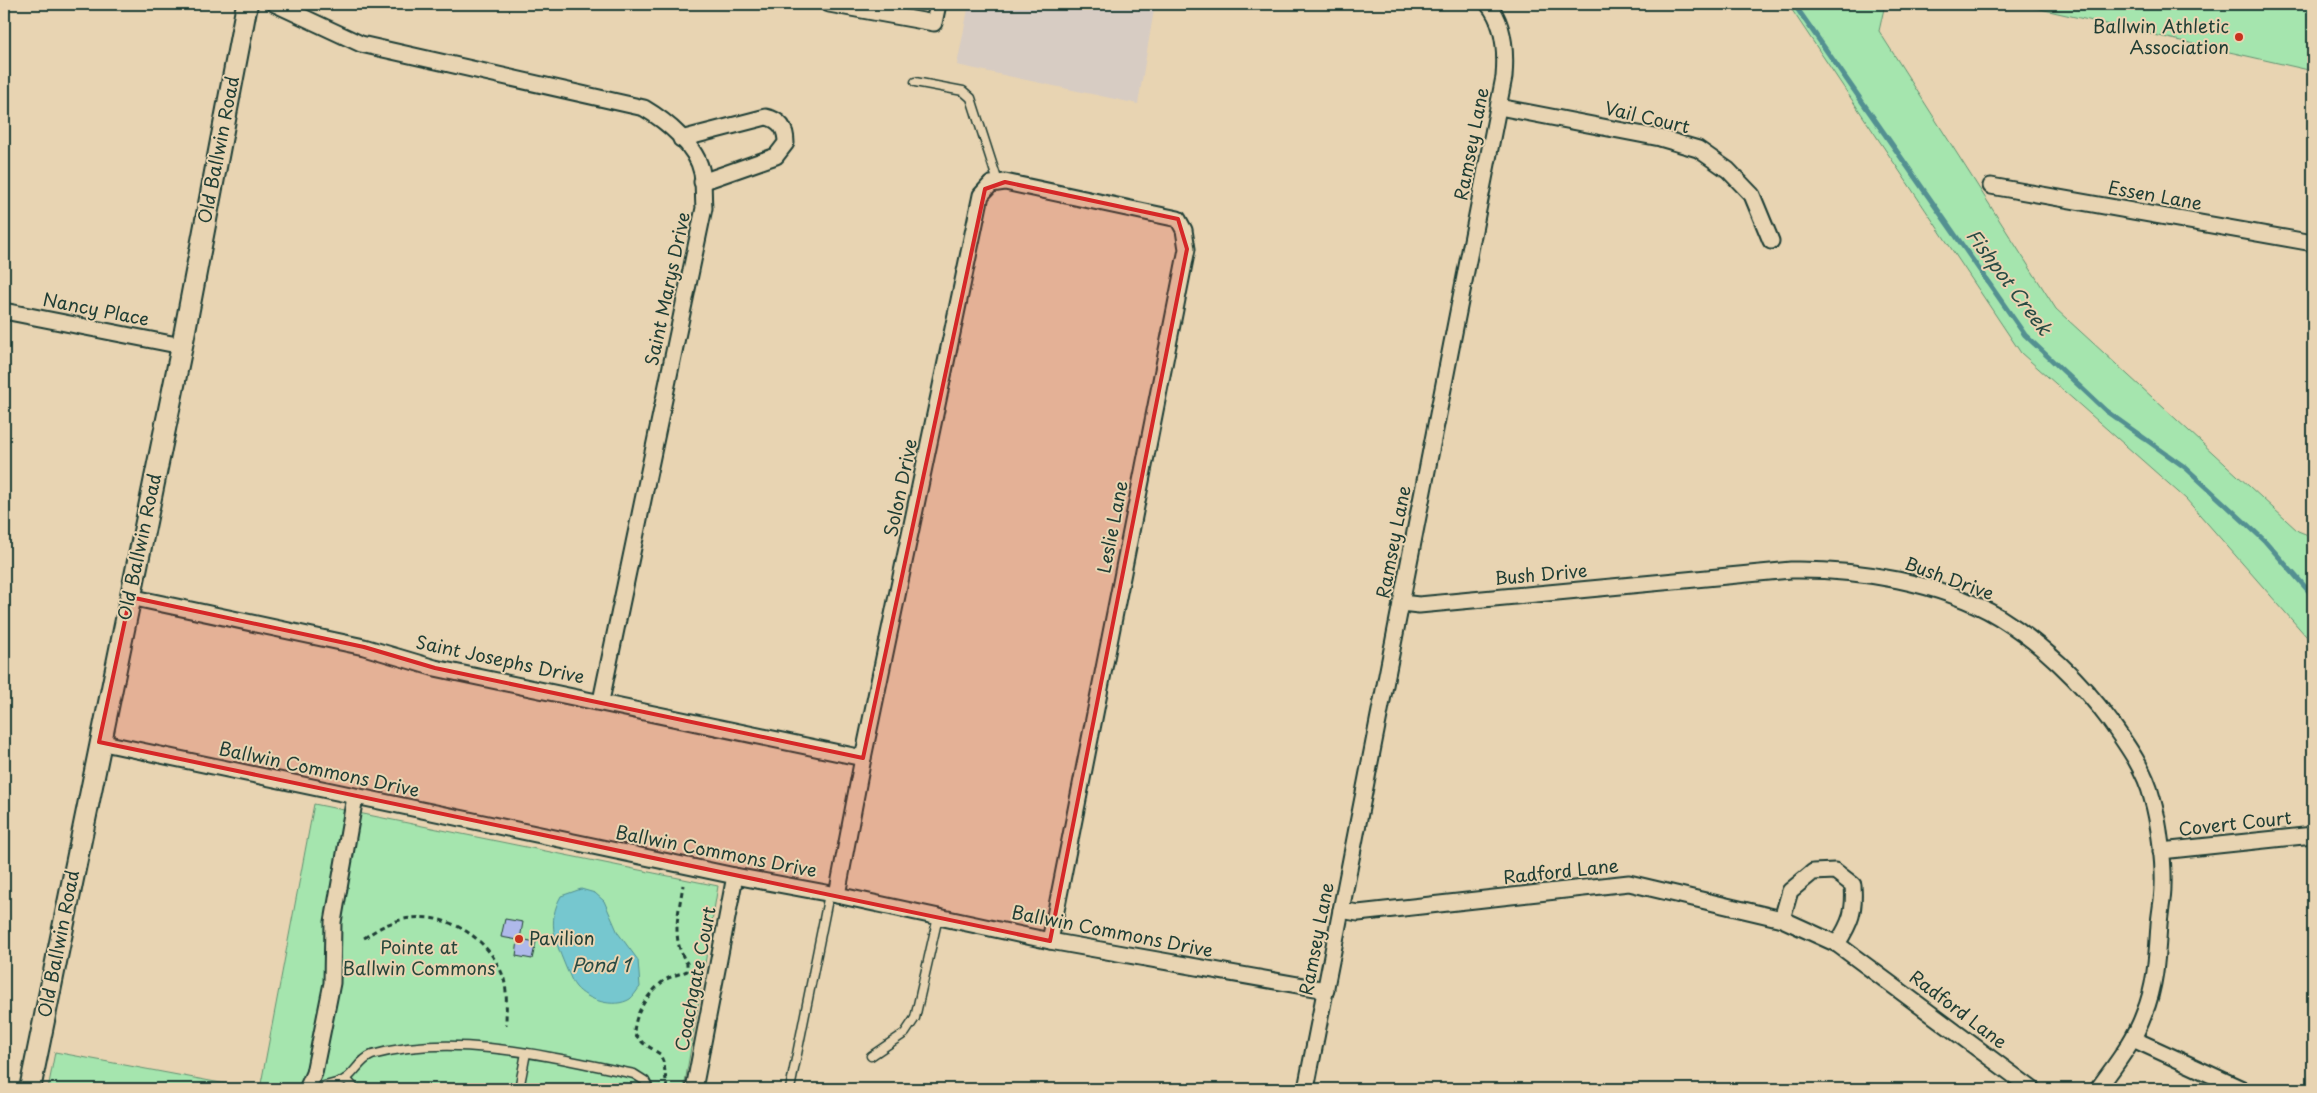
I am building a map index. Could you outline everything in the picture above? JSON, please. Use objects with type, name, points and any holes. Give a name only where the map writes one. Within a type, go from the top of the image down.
[{"type":"street","name":"Old Ballwin Road","points":[[30,1089],[99,742],[182,346],[247,4]]},
{"type":"street","name":"Saint Marys Drive","points":[[274,4],[361,44],[644,108],[673,127],[702,171],[704,208],[601,701]]},
{"type":"street","points":[[829,4],[934,23],[938,4]]},
{"type":"street","name":"Ramsey Lane","points":[[1306,1089],[1499,107],[1506,54],[1502,36],[1488,4]]},
{"type":"street","name":"Vail Court","points":[[1499,107],[1660,138],[1698,149],[1728,170],[1752,195],[1772,241]]},
{"type":"street","points":[[681,138],[766,117],[773,118],[784,129],[786,143],[781,152],[776,156],[702,182]]},
{"type":"street","name":"Leslie Lane","points":[[998,182],[1178,219],[1184,230],[1186,249],[1050,941]]},
{"type":"street","name":"Solon Drive","points":[[833,894],[980,199],[985,189],[998,182]]},
{"type":"street","name":"Essen Lane","points":[[1990,186],[2313,243]]},
{"type":"street","name":"Nancy Place","points":[[4,311],[182,346]]},
{"type":"street","name":"Bush Drive","points":[[1401,602],[1419,606],[1808,570],[1856,572],[1892,579],[1959,599],[1998,617],[2011,626],[2051,657],[2102,710],[2137,762],[2152,798],[2161,852],[2164,885],[2158,956],[2145,1014],[2133,1039],[2098,1089]]},
{"type":"street","name":"Saint Josephs Drive","points":[[130,597],[364,647],[435,668],[601,701],[863,758]]},
{"type":"street","name":"Ballwin Commons Drive","points":[[99,742],[735,876],[833,894],[1050,941],[1326,990]]},
{"type":"street","points":[[306,1089],[314,1073],[332,983],[332,922],[355,797]]},
{"type":"street","name":"Covert Court","points":[[2161,852],[2313,835]]},
{"type":"street","points":[[1782,919],[1790,891],[1813,872],[1835,871],[1853,885],[1855,902],[1851,922],[1837,944]]},
{"type":"street","name":"Coachgate Court","points":[[694,1089],[735,876]]},
{"type":"street","name":"Radford Lane","points":[[1341,910],[1358,913],[1629,883],[1713,901],[1782,919],[1837,944],[2032,1089]]},
{"type":"street","points":[[2133,1039],[2242,1089]]},
{"type":"lane","points":[[915,82],[963,91],[971,98],[998,182]]},
{"type":"lane","points":[[790,1089],[833,894]]},
{"type":"lane","points":[[871,1056],[905,1033],[915,1018],[938,917]]},
{"type":"lane","points":[[311,1089],[346,1079],[359,1064],[370,1056],[412,1047],[504,1048],[634,1074],[645,1081],[649,1089]]},
{"type":"lane","points":[[519,1089],[526,1053]]},
{"type":"lane","points":[[346,1079],[355,1089]]},
{"type":"path","points":[[667,1089],[664,1064],[660,1054],[643,1043],[634,1033],[635,1019],[648,998],[666,979],[687,971],[688,963],[680,953],[676,928],[683,885]]},
{"type":"path","points":[[364,938],[384,926],[403,919],[422,918],[450,922],[471,933],[485,945],[504,978],[507,1003],[506,1025]]},
{"type":"highlighted area","points":[[1005,182],[1178,219],[1187,249],[1050,941],[99,742],[130,597],[364,647],[435,668],[863,758],[985,189]]},
{"type":"shaded area","points":[[969,4],[1155,4],[1138,104],[957,65]]},
{"type":"green space","points":[[1788,4],[1885,4],[1879,31],[2056,309],[2298,531],[2313,537],[2313,644],[2186,499],[2021,353]]},
{"type":"green space","name":"Ballwin Athletic Association","points":[[2018,4],[2313,4],[2313,71]]},
{"type":"green space","name":"Pointe at Ballwin Commons","points":[[314,804],[718,886],[684,1089],[260,1089]]},
{"type":"green space","points":[[55,1052],[253,1089],[48,1089]]},
{"type":"water","name":"Pond 1","points":[[581,889],[595,893],[604,901],[618,933],[638,960],[640,987],[630,999],[624,1002],[601,1002],[581,992],[573,983],[559,951],[553,924],[556,906],[561,896]]},
{"type":"building","name":"Pavilion","points":[[505,919],[523,922],[520,939],[536,942],[532,959],[516,956],[518,940],[501,937]]},
{"type":"waterway","name":"Fishpot Creek","points":[[1794,4],[2025,335],[2106,411],[2186,468],[2265,541],[2313,596]]},
{"type":"place","name":"Ballwin Athletic Association","points":[[2239,37]]},
{"type":"place","name":"Pavilion","points":[[519,939]]}]
